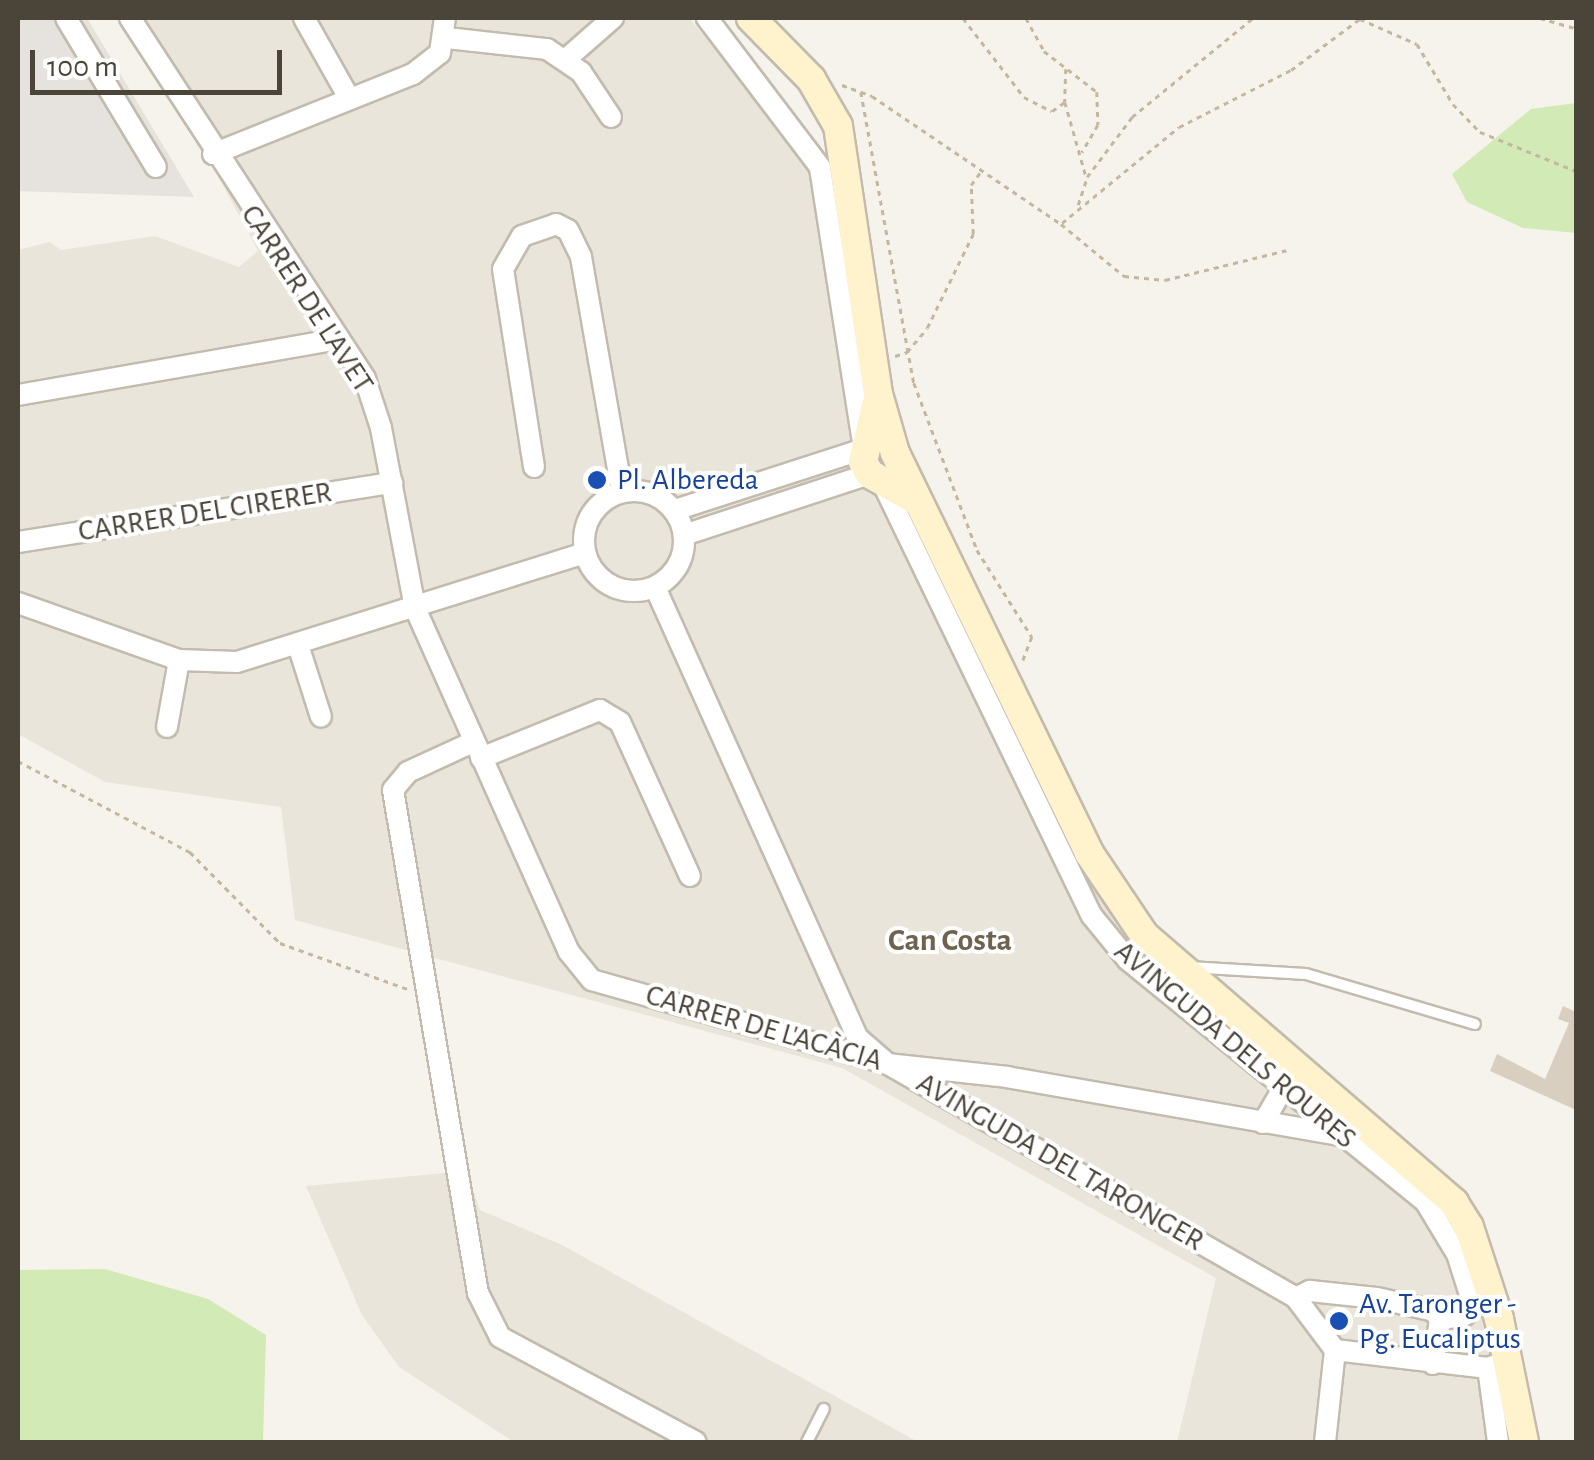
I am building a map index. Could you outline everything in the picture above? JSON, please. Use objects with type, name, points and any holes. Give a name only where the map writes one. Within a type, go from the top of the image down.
[{"type":"street","points":[[66,18],[156,167]]},
{"type":"street","name":"CARRER DE L'AVET","points":[[130,18],[213,154],[339,339],[374,402],[415,608]]},
{"type":"street","points":[[304,18],[349,98]]},
{"type":"street","points":[[565,60],[613,18]]},
{"type":"street","points":[[707,18],[820,167],[877,463],[914,499],[1006,675],[1106,883],[1134,925],[1446,1194],[1469,1226],[1499,1364],[1524,1442]]},
{"type":"street","points":[[752,18],[811,78],[844,153],[878,394],[877,463]]},
{"type":"street","points":[[213,154],[413,74],[440,53],[446,28],[548,49],[565,60],[610,116]]},
{"type":"street","points":[[534,467],[503,269],[522,236],[556,224],[568,230],[581,257],[622,491]]},
{"type":"street","points":[[18,395],[339,339]]},
{"type":"street","points":[[675,510],[877,463]]},
{"type":"street","points":[[684,535],[877,463]]},
{"type":"street","name":"AVINGUDA DELS ROURES","points":[[877,463],[1092,916],[1128,960],[1425,1200],[1457,1254],[1472,1307],[1440,1320]]},
{"type":"street","name":"CARRER DEL CIRERER","points":[[18,542],[392,483]]},
{"type":"street","points":[[622,491],[653,494],[675,510],[684,535],[678,566],[655,587],[614,587],[585,553],[588,520],[622,491]]},
{"type":"street","points":[[18,603],[179,660],[237,662],[299,648],[585,553]]},
{"type":"street","name":"AVINGUDA DEL TARONGER","points":[[655,587],[858,1038],[888,1064],[1296,1298],[1335,1350]]},
{"type":"street","name":"CARRER DE L'ACÀCIA","points":[[415,608],[569,952],[592,980],[888,1064],[1007,1076],[1345,1136]]},
{"type":"street","points":[[299,648],[321,718]]},
{"type":"street","points":[[167,727],[179,660]]},
{"type":"street","points":[[690,876],[620,722],[600,710],[408,772],[393,790],[425,992],[486,1318],[515,1347],[696,1442]]},
{"type":"street","points":[[1263,1123],[1285,1086]]},
{"type":"street","points":[[1296,1298],[1310,1292],[1378,1298],[1434,1311],[1440,1320],[1433,1364]]},
{"type":"street","points":[[1325,1442],[1335,1350],[1433,1364],[1499,1364]]},
{"type":"street","points":[[1498,1442],[1499,1364]]},
{"type":"lane","points":[[1180,967],[1306,974],[1475,1024]]},
{"type":"lane","points":[[807,1442],[824,1409]]},
{"type":"path","points":[[962,18],[1024,97],[1052,111],[1065,102]]},
{"type":"path","points":[[1026,18],[1044,51],[1100,100],[1098,125],[1082,153]]},
{"type":"path","points":[[1077,206],[1087,177],[1132,118],[1253,18]]},
{"type":"path","points":[[1061,224],[1077,206],[1179,127],[1291,70],[1360,18],[1418,44],[1453,104],[1480,132],[1576,171]]},
{"type":"path","points":[[1540,18],[1576,28]]},
{"type":"path","points":[[1066,69],[1065,102],[1087,177]]},
{"type":"path","points":[[811,78],[862,92],[1061,224],[1124,276],[1166,280],[1287,250]]},
{"type":"path","points":[[862,92],[907,352],[934,443],[977,550],[1032,637],[1022,664],[1006,675]]},
{"type":"path","points":[[873,355],[907,352],[927,328],[973,234],[971,185],[981,170]]},
{"type":"path","points":[[18,761],[190,852],[280,943],[390,986],[425,992]]},
{"type":"shaded area","points":[[18,18],[87,18],[194,197],[18,191]]},
{"type":"shaded area","points":[[134,18],[689,18],[810,162],[853,436],[943,578],[1105,903],[1133,937],[1446,1209],[1474,1268],[1512,1442],[1177,1442],[1216,1278],[842,1068],[295,920],[281,807],[105,782],[18,734],[18,250],[50,242],[61,250],[155,236],[239,267],[258,251]]},
{"type":"shaded area","points":[[466,1171],[480,1210],[562,1245],[918,1442],[514,1442],[399,1367],[362,1315],[306,1186]]},
{"type":"green space","points":[[1576,103],[1576,233],[1523,228],[1467,202],[1452,174],[1531,109]]},
{"type":"green space","points":[[105,1269],[208,1299],[266,1335],[263,1442],[18,1442],[18,1270]]},
{"type":"building","points":[[1563,1006],[1576,1012],[1576,1110],[1490,1071],[1497,1054],[1545,1079],[1569,1023],[1558,1019]]},
{"type":"place","name":"Pl. Albereda","points":[[597,480]]},
{"type":"place","name":"Av. Taronger - Pg. Eucaliptus","points":[[1339,1321]]},
{"type":"district","name":"Can Costa","points":[[950,940]]}]
